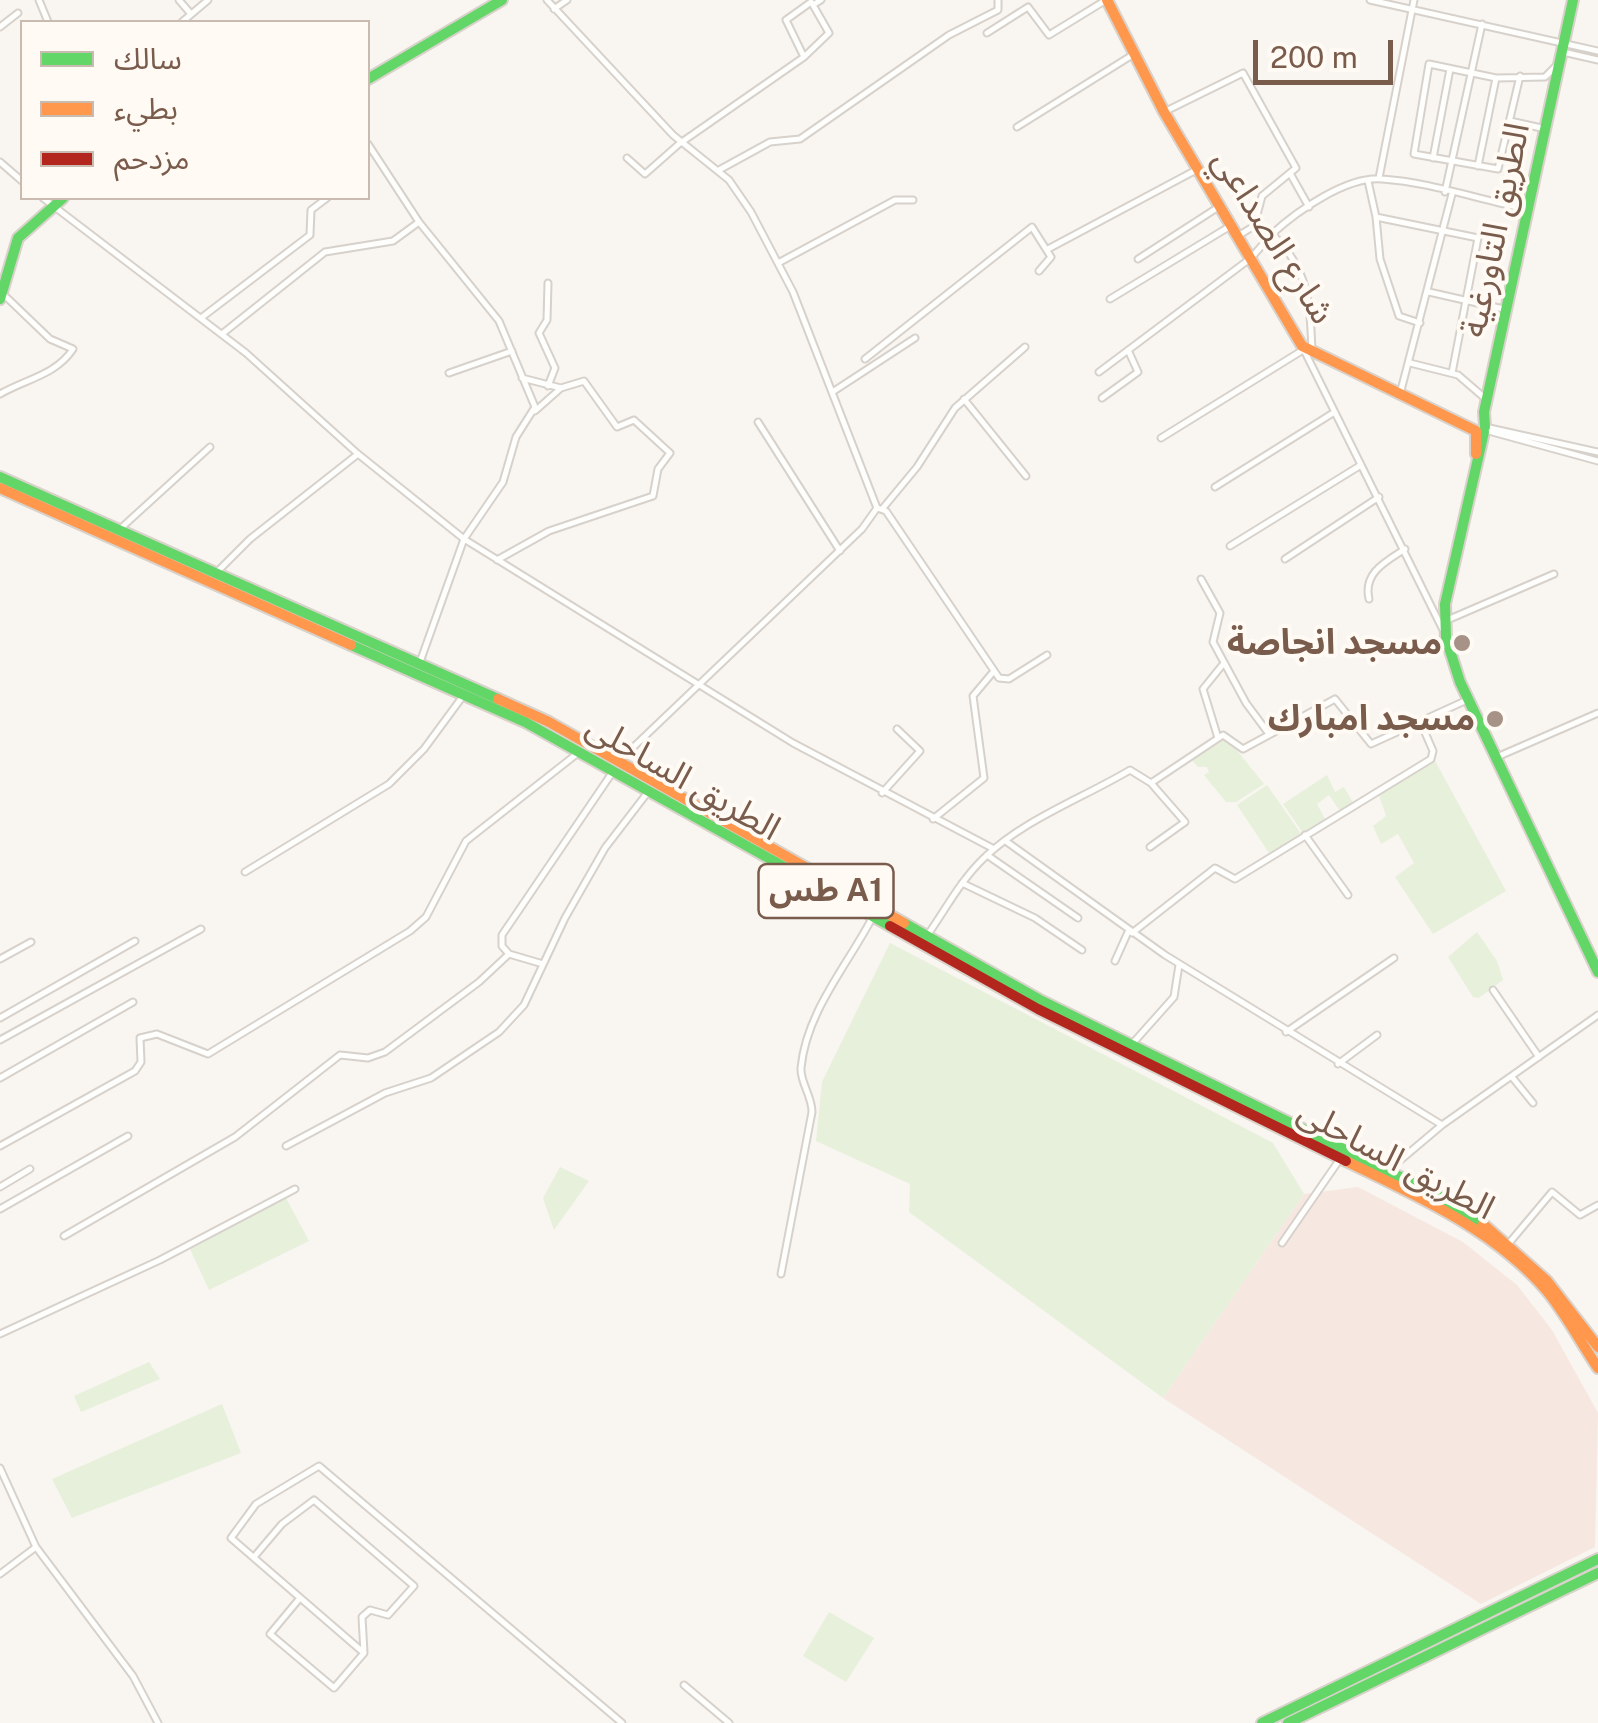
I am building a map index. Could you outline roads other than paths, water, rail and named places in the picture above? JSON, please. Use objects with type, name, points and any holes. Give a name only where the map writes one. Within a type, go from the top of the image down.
[{"type":"main road","points":[[370,78],[502,0]]},
{"type":"main road","name":"شارع الصداعي","points":[[1106,0],[1164,112],[1305,349],[1479,428]]},
{"type":"main road","name":"الطريق التاورغية","points":[[1573,0],[1530,210],[1479,428],[1448,586],[1446,638],[1468,699],[1598,972]]},
{"type":"main road","points":[[1,296],[18,238],[48,202]]},
{"type":"main road","name":"الطريق الساحلى","points":[[0,477],[120,529],[139,543],[617,765],[650,790],[721,824],[872,918],[1038,1009],[1298,1132],[1388,1170],[1474,1216],[1510,1242],[1566,1298],[1598,1347]]},
{"type":"main road","name":"الطريق الساحلى","points":[[0,488],[216,573],[531,714],[721,824],[1298,1132],[1340,1160],[1436,1206],[1503,1250],[1547,1291],[1598,1368]]},
{"type":"main road","points":[[1262,1723],[1598,1559]]},
{"type":"main road","points":[[1288,1723],[1598,1573]]},
{"type":"street","points":[[179,0],[192,14]]},
{"type":"street","points":[[184,20],[208,0]]},
{"type":"street","points":[[547,0],[683,144],[719,170],[752,212],[780,262],[880,508],[994,671],[1006,681],[1047,655]]},
{"type":"street","points":[[554,9],[568,0]]},
{"type":"street","points":[[804,57],[786,20],[821,0]]},
{"type":"street","points":[[719,170],[770,142],[800,139],[949,36],[998,10],[998,0]]},
{"type":"street","points":[[988,33],[1028,6],[1050,36],[1106,0]]},
{"type":"street","points":[[1370,0],[1482,23],[1563,53],[1598,60]]},
{"type":"street","points":[[1379,178],[1414,0]]},
{"type":"street","points":[[628,158],[645,174],[804,57],[829,33],[812,2]]},
{"type":"street","points":[[0,27],[18,14]]},
{"type":"street","points":[[1400,395],[1443,231],[1482,23]]},
{"type":"street","points":[[1520,76],[1500,166],[1478,166],[1414,154],[1429,64],[1496,78],[1520,76],[1545,76],[1563,53],[1598,51]]},
{"type":"street","points":[[1017,127],[1134,54]]},
{"type":"street","points":[[1434,158],[1450,69]]},
{"type":"street","points":[[1164,112],[1243,73],[1296,163],[1291,175],[1262,196],[1254,226]]},
{"type":"street","points":[[1478,166],[1496,78]]},
{"type":"street","points":[[1510,121],[1546,128]]},
{"type":"street","points":[[370,148],[419,222],[499,321],[535,411]]},
{"type":"street","points":[[370,163],[374,156]]},
{"type":"street","points":[[0,162],[20,178]]},
{"type":"street","points":[[1048,249],[1198,169]]},
{"type":"street","points":[[1291,175],[1309,208]]},
{"type":"street","points":[[1100,372],[1250,258],[1272,234],[1309,208],[1368,181],[1379,178],[1530,210]]},
{"type":"street","points":[[1368,181],[1380,259],[1399,316],[1420,322]]},
{"type":"street","points":[[201,318],[310,235],[312,209],[324,200]]},
{"type":"street","points":[[780,262],[895,200],[913,200]]},
{"type":"street","points":[[48,202],[222,334],[358,454],[464,539],[882,793],[994,849]]},
{"type":"street","points":[[1138,259],[1220,206]]},
{"type":"street","points":[[1376,217],[1470,234],[1480,244],[1452,373]]},
{"type":"street","points":[[222,334],[326,252],[393,241],[419,222]]},
{"type":"street","points":[[1110,300],[1235,230],[1254,226],[1272,234],[1290,251],[1306,278],[1305,349],[1446,638]]},
{"type":"street","points":[[865,359],[1032,227],[1051,260],[1039,272]]},
{"type":"street","points":[[548,283],[547,318],[538,333],[555,368],[548,386]]},
{"type":"street","points":[[1428,292],[1508,310]]},
{"type":"street","points":[[0,394],[24,381],[36,380],[73,348],[50,339],[1,296]]},
{"type":"street","points":[[834,391],[915,338]]},
{"type":"street","points":[[542,964],[509,954],[502,946],[502,935],[617,765],[840,551],[880,508],[964,400],[1025,347]]},
{"type":"street","points":[[1161,438],[1305,349]]},
{"type":"street","points":[[1102,398],[1138,372],[1128,350]]},
{"type":"street","points":[[449,372],[512,351]]},
{"type":"street","points":[[1409,362],[1452,373],[1487,400]]},
{"type":"street","points":[[498,560],[549,531],[648,500],[656,492],[658,469],[669,457],[666,445],[637,421],[617,427],[586,382],[562,388],[522,378]]},
{"type":"street","points":[[419,664],[464,539],[504,482],[516,438],[535,411],[562,388]]},
{"type":"street","points":[[964,400],[1026,476]]},
{"type":"street","points":[[1215,488],[1333,413]]},
{"type":"street","points":[[758,422],[840,551]]},
{"type":"street","points":[[1479,428],[1598,452]]},
{"type":"street","points":[[1479,428],[1598,461]]},
{"type":"street","points":[[120,529],[210,447]]},
{"type":"street","points":[[216,573],[250,539],[358,454]]},
{"type":"street","points":[[1230,546],[1361,465]]},
{"type":"street","points":[[1284,560],[1378,497]]},
{"type":"street","points":[[1369,599],[1366,586],[1373,572],[1405,550]]},
{"type":"street","points":[[1446,622],[1554,574]]},
{"type":"street","points":[[1201,579],[1220,613],[1213,639],[1269,734]]},
{"type":"street","points":[[1218,738],[1202,689],[1224,662]]},
{"type":"street","points":[[932,820],[984,778],[972,696],[994,671]]},
{"type":"street","points":[[245,872],[389,784],[424,749],[465,694]]},
{"type":"street","points":[[1151,783],[1218,738],[1225,735],[1243,749],[1335,700],[1371,744],[1468,699]]},
{"type":"street","points":[[1495,758],[1598,713]]},
{"type":"street","points":[[1115,961],[1130,932],[1214,868],[1235,879],[1431,759],[1433,750],[1420,721]]},
{"type":"street","points":[[882,793],[920,752],[897,729]]},
{"type":"street","points":[[0,1146],[135,1071],[141,1062],[140,1038],[157,1034],[208,1054],[410,930],[426,917],[466,842],[580,751]]},
{"type":"street","points":[[928,936],[962,883],[987,854],[1130,770],[1151,783],[1185,822],[1150,848]]},
{"type":"street","points":[[286,1146],[386,1093],[431,1078],[478,1049],[518,1013],[605,848],[650,790]]},
{"type":"street","points":[[1305,835],[1348,896]]},
{"type":"street","points":[[1007,842],[1130,932],[1442,1125]]},
{"type":"street","points":[[987,854],[1078,918]]},
{"type":"street","points":[[962,883],[1028,914],[1082,950]]},
{"type":"street","points":[[781,1274],[812,1112],[810,1092],[800,1073],[804,1054],[823,998],[872,918]]},
{"type":"street","points":[[0,1040],[201,929]]},
{"type":"street","points":[[0,959],[31,942]]},
{"type":"street","points":[[0,1018],[135,942]]},
{"type":"street","points":[[64,1236],[235,1137],[340,1055],[368,1058],[385,1052],[509,954]]},
{"type":"street","points":[[1286,1032],[1394,958]]},
{"type":"street","points":[[1131,1045],[1174,996],[1180,964]]},
{"type":"street","points":[[1493,990],[1539,1057]]},
{"type":"street","points":[[0,1078],[133,1002]]},
{"type":"street","points":[[1388,1170],[1442,1125],[1598,1015]]},
{"type":"street","points":[[1338,1064],[1377,1035]]},
{"type":"street","points":[[1512,1077],[1534,1103]]},
{"type":"street","points":[[0,1209],[128,1136]]},
{"type":"street","points":[[1282,1243],[1340,1160]]},
{"type":"street","points":[[0,1187],[30,1169]]},
{"type":"street","points":[[0,1334],[143,1268],[295,1189]]},
{"type":"street","points":[[1510,1242],[1552,1192],[1580,1215],[1598,1205]]},
{"type":"street","points":[[364,1652],[231,1538],[256,1504],[319,1466],[330,1470],[550,1666],[622,1723]]},
{"type":"street","points":[[0,1468],[36,1547],[132,1676],[158,1723]]},
{"type":"street","points":[[254,1558],[282,1524],[314,1500],[414,1586],[388,1616],[370,1610],[362,1617],[364,1652],[334,1688],[270,1634],[300,1598]]},
{"type":"street","points":[[0,1574],[36,1547]]},
{"type":"street","points":[[684,1685],[729,1723]]},
{"type":"place","name":"مسجد انجاصة","points":[[1462,643]]},
{"type":"place","name":"مسجد امبارك","points":[[1495,719]]}]
